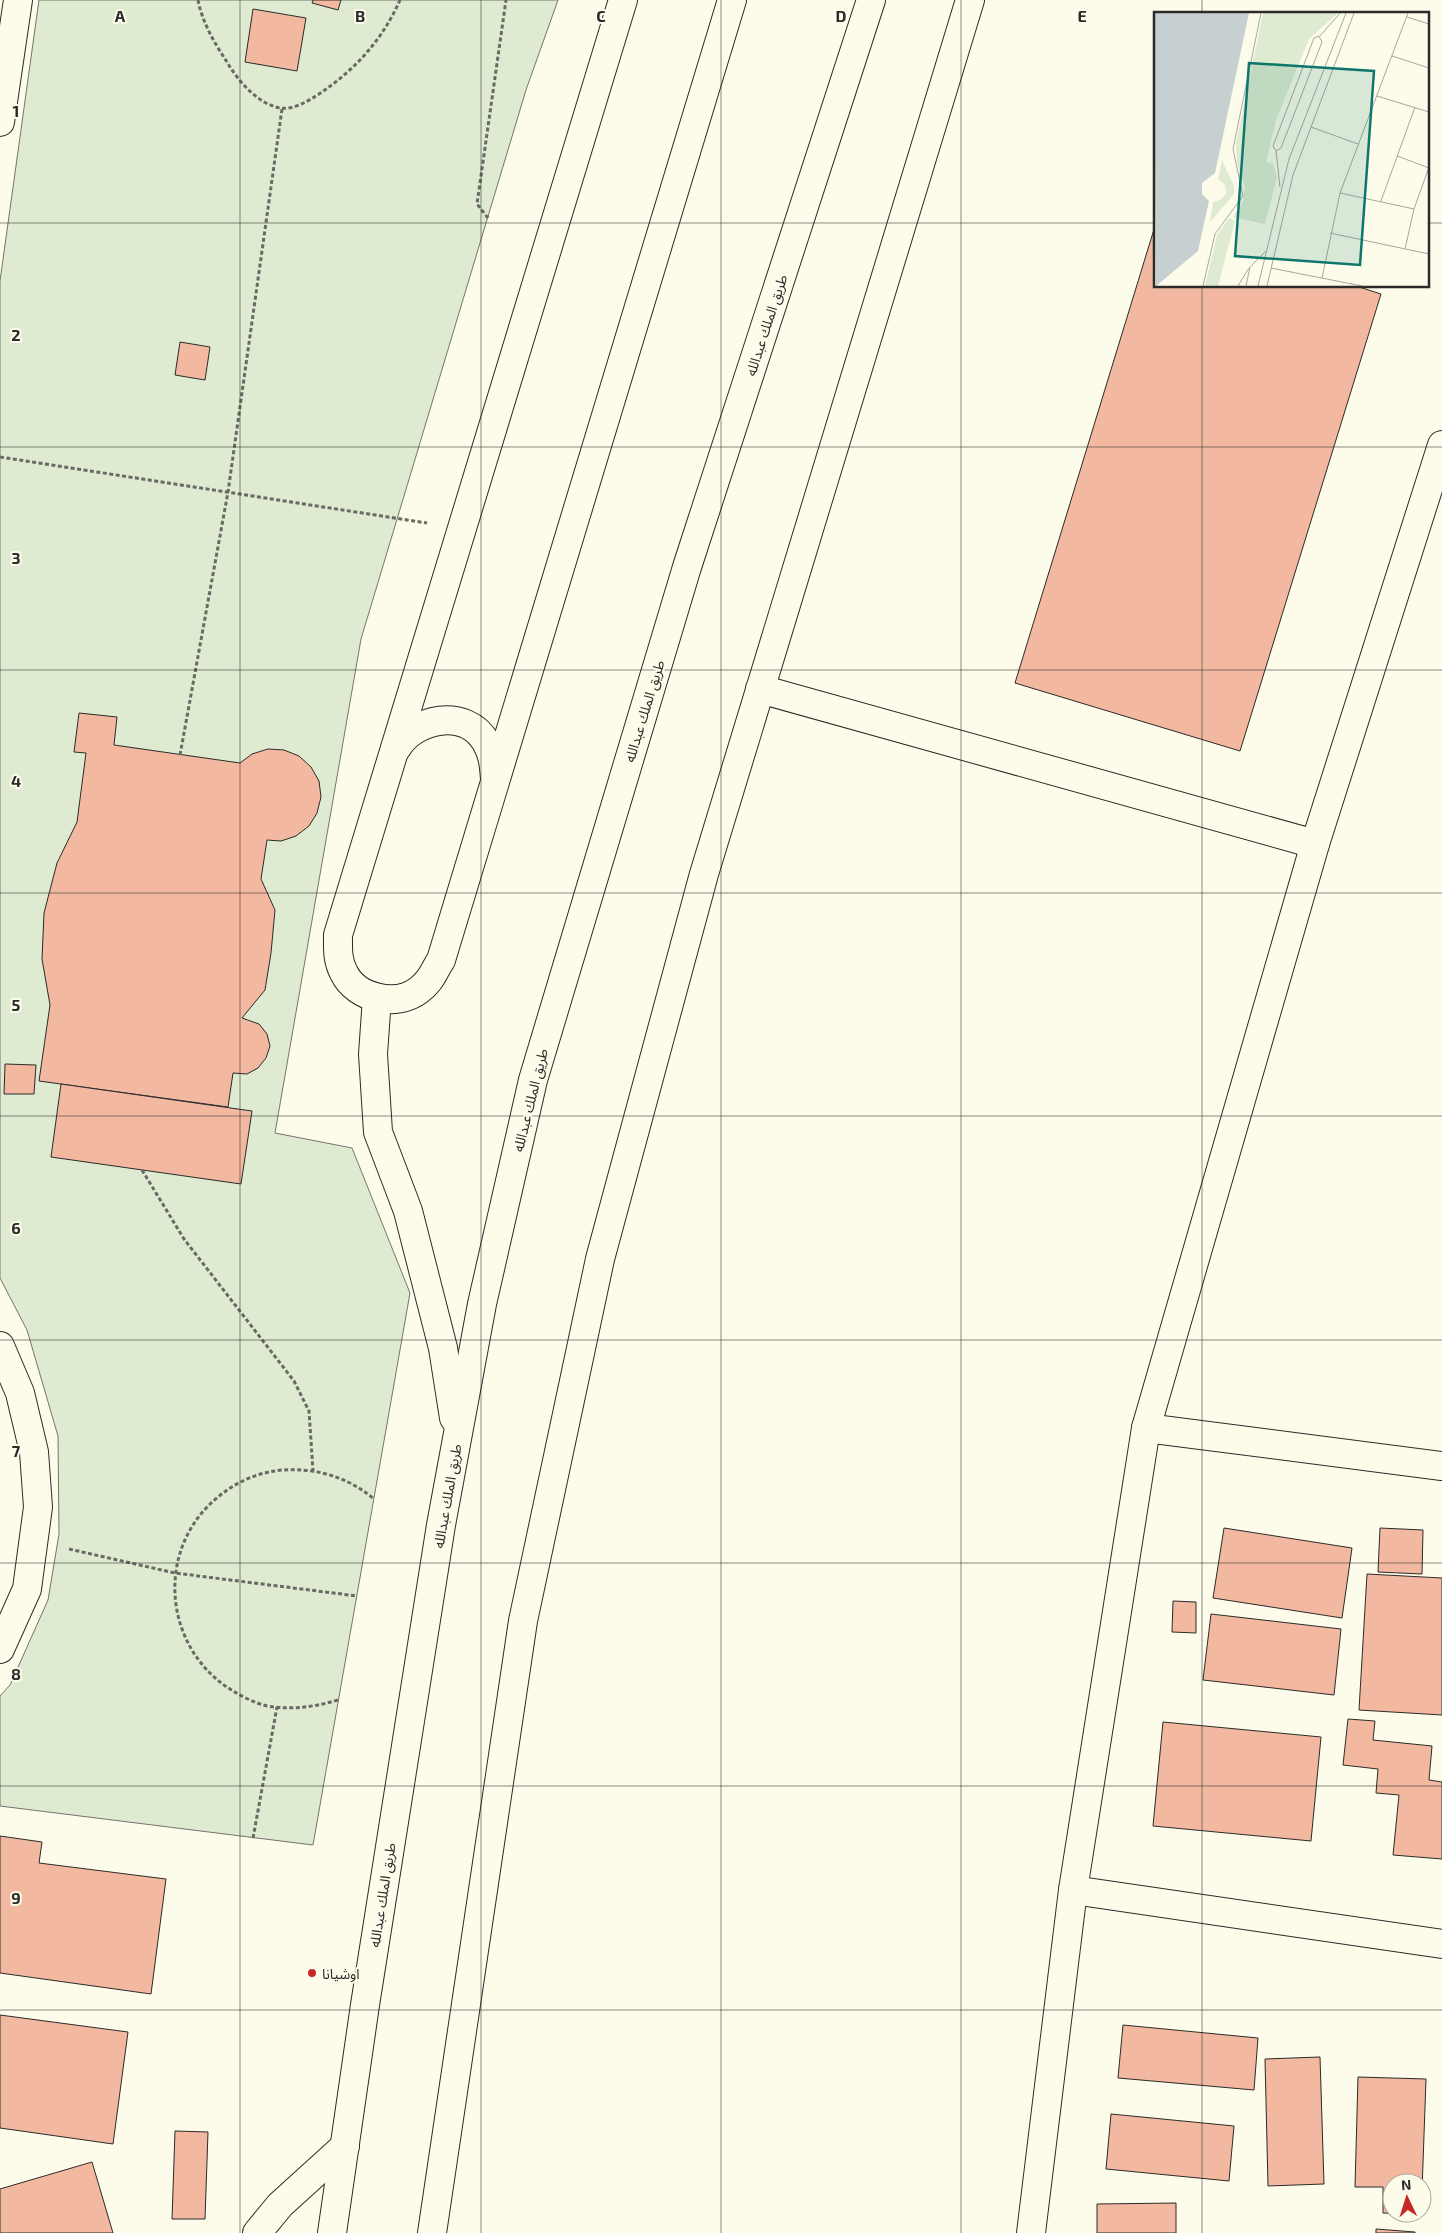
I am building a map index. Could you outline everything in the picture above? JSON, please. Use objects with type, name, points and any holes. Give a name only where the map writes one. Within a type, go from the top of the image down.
[{"type":"street","points":[[0,122],[18,0]]},
{"type":"street","points":[[623,0],[462,529],[418,717],[412,730],[394,752],[338,935],[337,956],[344,975],[358,990],[377,998],[397,999],[416,992],[432,978],[441,960],[732,0]]},
{"type":"street","name":"طريق الملك عبدالله","points":[[332,2233],[374,1946],[441,1525],[482,1304],[534,1080],[688,567],[870,0]]},
{"type":"street","points":[[432,2233],[527,1602],[600,1259],[704,874],[970,0]]},
{"type":"street","points":[[1031,2233],[1073,1890],[1146,1428],[1315,844],[1442,445]]},
{"type":"street","points":[[760,689],[1315,844]]},
{"type":"street","points":[[418,717],[450,720],[470,726],[485,740],[494,758],[494,785]]},
{"type":"street","points":[[377,998],[373,1054],[378,1132],[408,1211],[443,1348],[457,1439]]},
{"type":"street","points":[[0,1346],[20,1393],[34,1452],[38,1507],[27,1589],[0,1649]]},
{"type":"street","points":[[1146,1428],[1442,1466]]},
{"type":"street","points":[[1073,1890],[1442,1944]]},
{"type":"street","points":[[257,2233],[280,2205],[345,2146]]},
{"type":"path","points":[[198,0],[214,42],[236,77],[264,103],[282,109],[302,105],[337,82],[367,54],[391,20],[400,0]]},
{"type":"path","points":[[488,218],[477,204],[506,0]]},
{"type":"path","points":[[180,755],[228,492],[282,109]]},
{"type":"path","points":[[0,456],[462,529]]},
{"type":"path","points":[[142,1170],[184,1238],[294,1381],[309,1411],[313,1471]]},
{"type":"path","points":[[338,1700],[316,1707],[291,1709],[266,1706],[242,1697],[220,1683],[202,1666],[188,1646],[179,1622],[175,1597],[175,1573],[181,1548],[192,1526],[207,1506],[227,1490],[249,1477],[273,1471],[299,1469],[313,1471],[348,1480],[374,1499]]},
{"type":"path","points":[[34,1541],[175,1573],[357,1596]]},
{"type":"path","points":[[254,1838],[277,1707]]},
{"type":"green space","points":[[39,0],[558,0],[526,90],[361,639],[275,1133],[352,1148],[410,1293],[313,1845],[0,1806],[0,1696],[10,1685],[48,1600],[59,1534],[58,1436],[27,1330],[0,1278],[0,281]]},
{"type":"building","points":[[313,0],[341,0],[338,10],[312,3]]},
{"type":"building","points":[[253,9],[306,18],[297,71],[245,62]]},
{"type":"building","points":[[1154,229],[1154,288],[1362,288],[1381,294],[1240,751],[1015,683]]},
{"type":"building","points":[[180,342],[210,347],[205,380],[175,375]]},
{"type":"building","points":[[79,713],[117,717],[114,745],[240,763],[252,754],[268,749],[284,750],[299,756],[311,767],[319,781],[321,797],[317,813],[309,826],[296,836],[281,841],[267,840],[261,879],[275,910],[271,953],[265,990],[242,1018],[259,1024],[267,1034],[270,1046],[266,1058],[258,1068],[247,1074],[233,1073],[228,1107],[39,1081],[50,1005],[42,959],[44,913],[57,863],[77,822],[86,753],[74,752]]},
{"type":"building","points":[[5,1064],[36,1065],[34,1094],[4,1094]]},
{"type":"building","points":[[61,1084],[252,1111],[241,1184],[51,1157]]},
{"type":"building","points":[[1224,1528],[1352,1548],[1342,1618],[1213,1598]]},
{"type":"building","points":[[1380,1528],[1423,1530],[1422,1574],[1378,1572]]},
{"type":"building","points":[[1367,1574],[1442,1578],[1442,1715],[1359,1710]]},
{"type":"building","points":[[1173,1601],[1196,1602],[1196,1633],[1172,1632]]},
{"type":"building","points":[[1211,1614],[1341,1629],[1334,1695],[1203,1680]]},
{"type":"building","points":[[1348,1719],[1375,1721],[1373,1740],[1432,1746],[1429,1780],[1442,1782],[1442,1859],[1393,1855],[1399,1795],[1376,1793],[1378,1769],[1343,1765]]},
{"type":"building","points":[[1163,1722],[1321,1737],[1311,1841],[1153,1826]]},
{"type":"building","points":[[0,1836],[42,1842],[39,1863],[166,1879],[151,1994],[0,1973]]},
{"type":"building","points":[[0,2015],[128,2032],[113,2144],[0,2128]]},
{"type":"building","points":[[1123,2025],[1258,2038],[1254,2090],[1118,2078]]},
{"type":"building","points":[[1320,2057],[1324,2184],[1268,2186],[1265,2059]]},
{"type":"building","points":[[1358,2077],[1426,2079],[1423,2173],[1382,2173],[1382,2187],[1355,2187]]},
{"type":"building","points":[[1111,2114],[1234,2126],[1229,2181],[1106,2169]]},
{"type":"building","points":[[175,2131],[208,2132],[205,2219],[172,2219]]},
{"type":"building","points":[[92,2162],[113,2233],[0,2233],[0,2189]]},
{"type":"building","points":[[1176,2203],[1176,2233],[1097,2233],[1097,2204]]},
{"type":"building","points":[[1376,2229],[1415,2232],[1415,2233],[1376,2233]]},
{"type":"place","name":"اوشيانا","points":[[312,1973]]}]
